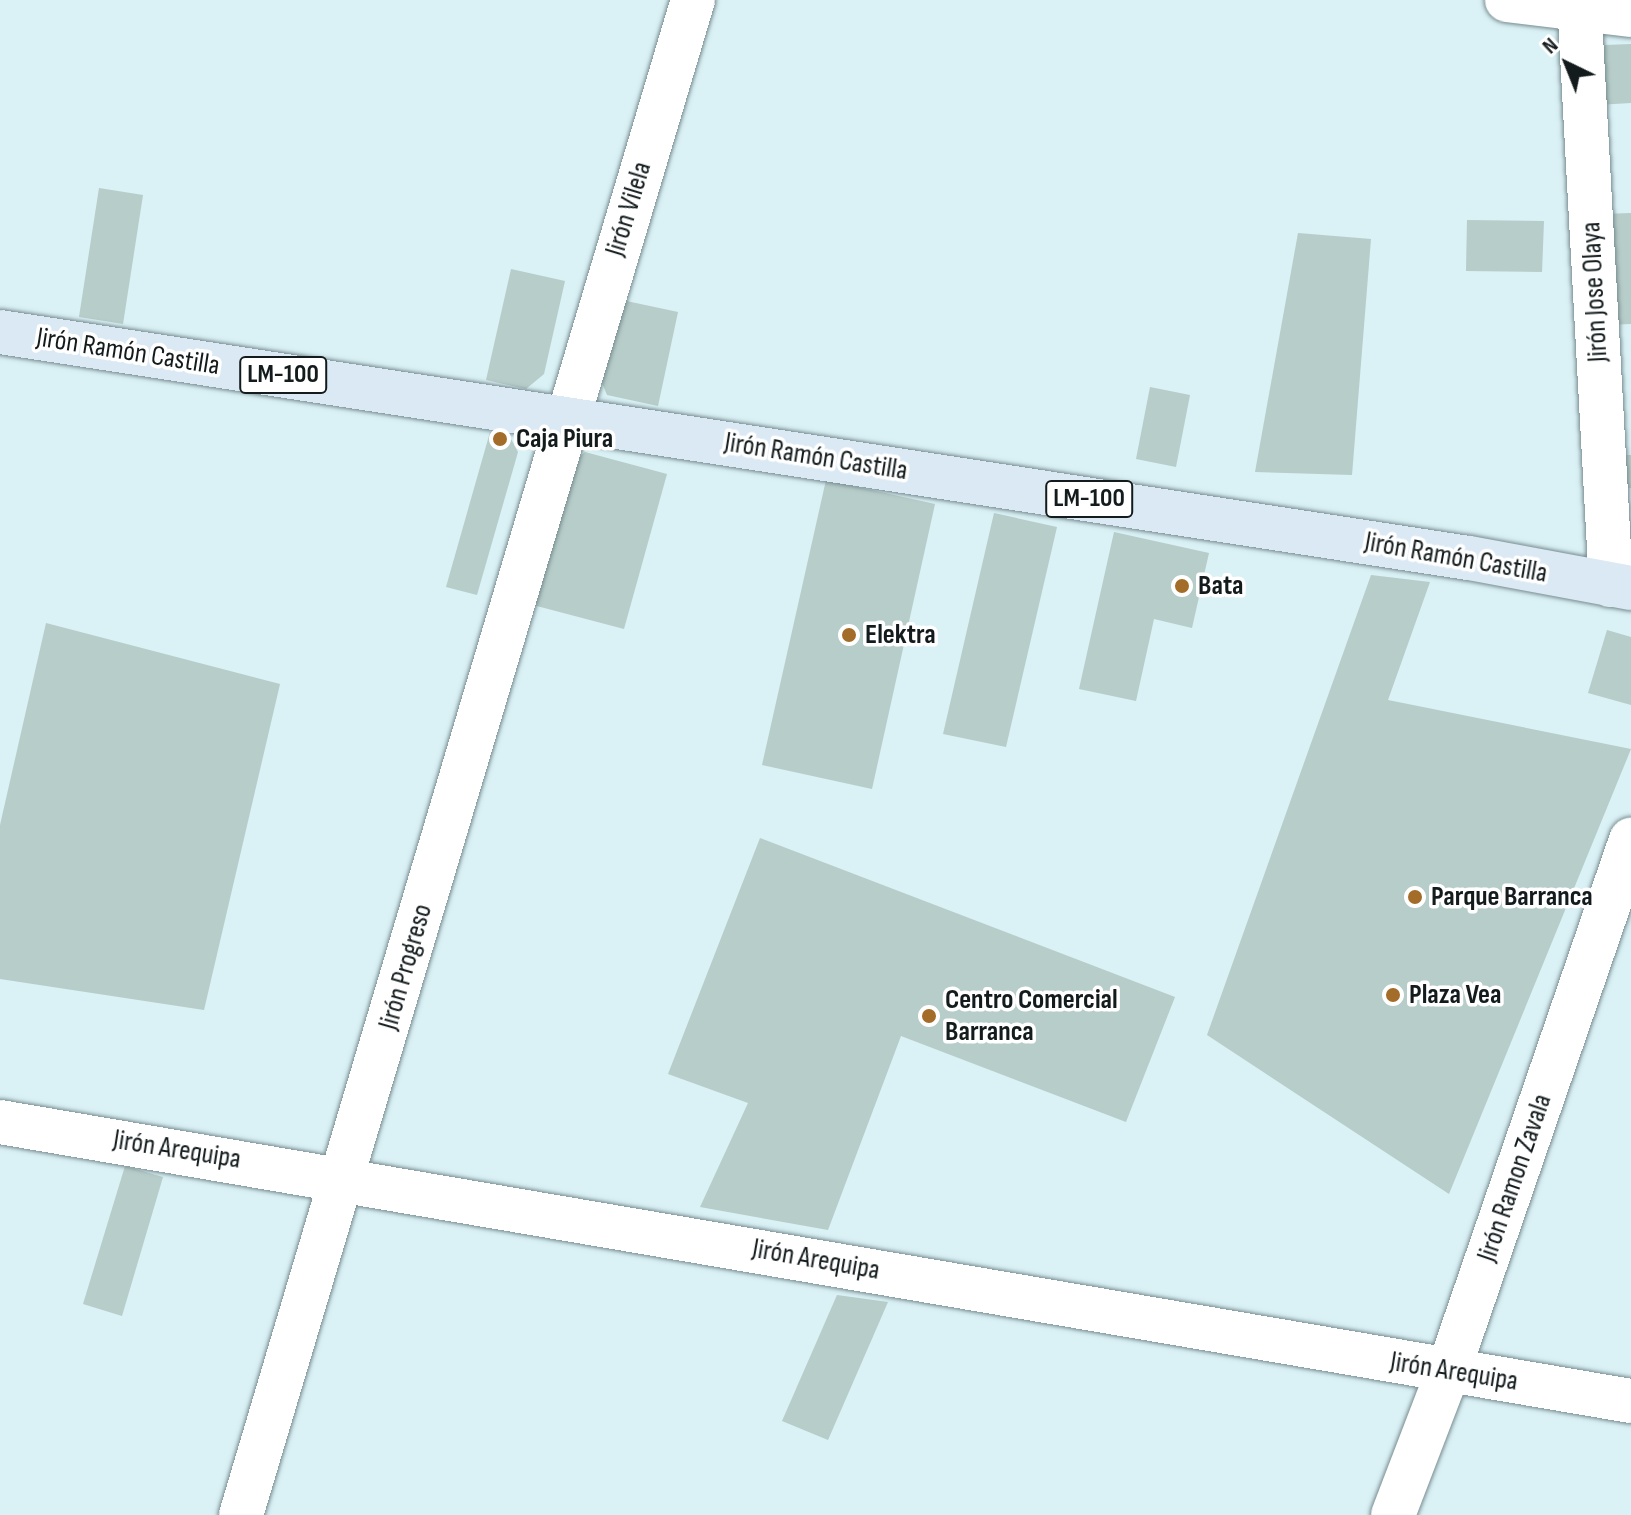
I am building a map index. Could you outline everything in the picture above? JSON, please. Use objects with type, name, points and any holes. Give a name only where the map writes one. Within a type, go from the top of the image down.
[{"type":"main road","name":"Jirón Ramón Castilla","points":[[0,332],[1438,553],[1621,587]]},
{"type":"street","name":"Jirón Vilela","points":[[565,418],[693,0]]},
{"type":"street","points":[[1507,0],[1580,5],[1631,15]]},
{"type":"street","name":"Jirón Jose Olaya","points":[[1580,5],[1621,587]]},
{"type":"street","name":"Jirón Progreso","points":[[241,1515],[345,1177],[565,418]]},
{"type":"street","name":"Jirón Ramon Zavala","points":[[1393,1515],[1448,1372],[1631,840]]},
{"type":"street","name":"Jirón Arequipa","points":[[0,1122],[345,1177],[1448,1372],[1631,1401]]},
{"type":"building","points":[[1631,44],[1631,103],[1597,105],[1595,55],[1605,45]]},
{"type":"building","points":[[99,188],[143,195],[123,324],[79,317]]},
{"type":"building","points":[[1631,213],[1631,324],[1607,325],[1602,214]]},
{"type":"building","points":[[1467,220],[1544,221],[1542,272],[1466,271]]},
{"type":"building","points":[[1298,233],[1371,239],[1352,475],[1255,472]]},
{"type":"building","points":[[511,269],[565,281],[544,374],[526,389],[486,380]]},
{"type":"building","points":[[617,299],[678,312],[658,406],[607,395],[600,378]]},
{"type":"building","points":[[1150,387],[1190,395],[1176,467],[1136,459]]},
{"type":"building","points":[[490,432],[510,437],[518,452],[477,595],[446,587]]},
{"type":"building","points":[[585,452],[667,474],[624,629],[533,605],[572,463]]},
{"type":"building","points":[[1621,455],[1631,455],[1631,488],[1624,488]]},
{"type":"building","name":"Elektra","points":[[826,480],[935,504],[872,789],[762,765]]},
{"type":"building","points":[[994,513],[1057,527],[1006,747],[943,734]]},
{"type":"building","points":[[1114,532],[1209,553],[1192,628],[1154,619],[1136,701],[1079,689]]},
{"type":"building","name":"Parque Barranca","points":[[1371,575],[1430,582],[1388,700],[1631,749],[1449,1194],[1207,1035]]},
{"type":"building","points":[[46,623],[280,684],[204,1010],[0,979],[0,825]]},
{"type":"building","points":[[1607,630],[1631,637],[1631,705],[1588,693]]},
{"type":"building","name":"Centro Comercial Barranca","points":[[760,838],[1175,997],[1126,1122],[901,1036],[828,1230],[700,1207],[748,1103],[668,1074]]},
{"type":"building","points":[[125,1166],[163,1177],[122,1316],[83,1304]]},
{"type":"building","points":[[837,1295],[888,1302],[828,1440],[782,1421]]},
{"type":"place","name":"Caja Piura","points":[[500,439]]},
{"type":"place","name":"Bata","points":[[1182,586]]},
{"type":"place","name":"Elektra","points":[[849,635]]},
{"type":"place","name":"Parque Barranca","points":[[1415,897]]},
{"type":"place","name":"Plaza Vea","points":[[1393,995]]},
{"type":"place","name":"Centro Comercial Barranca","points":[[929,1016]]}]
